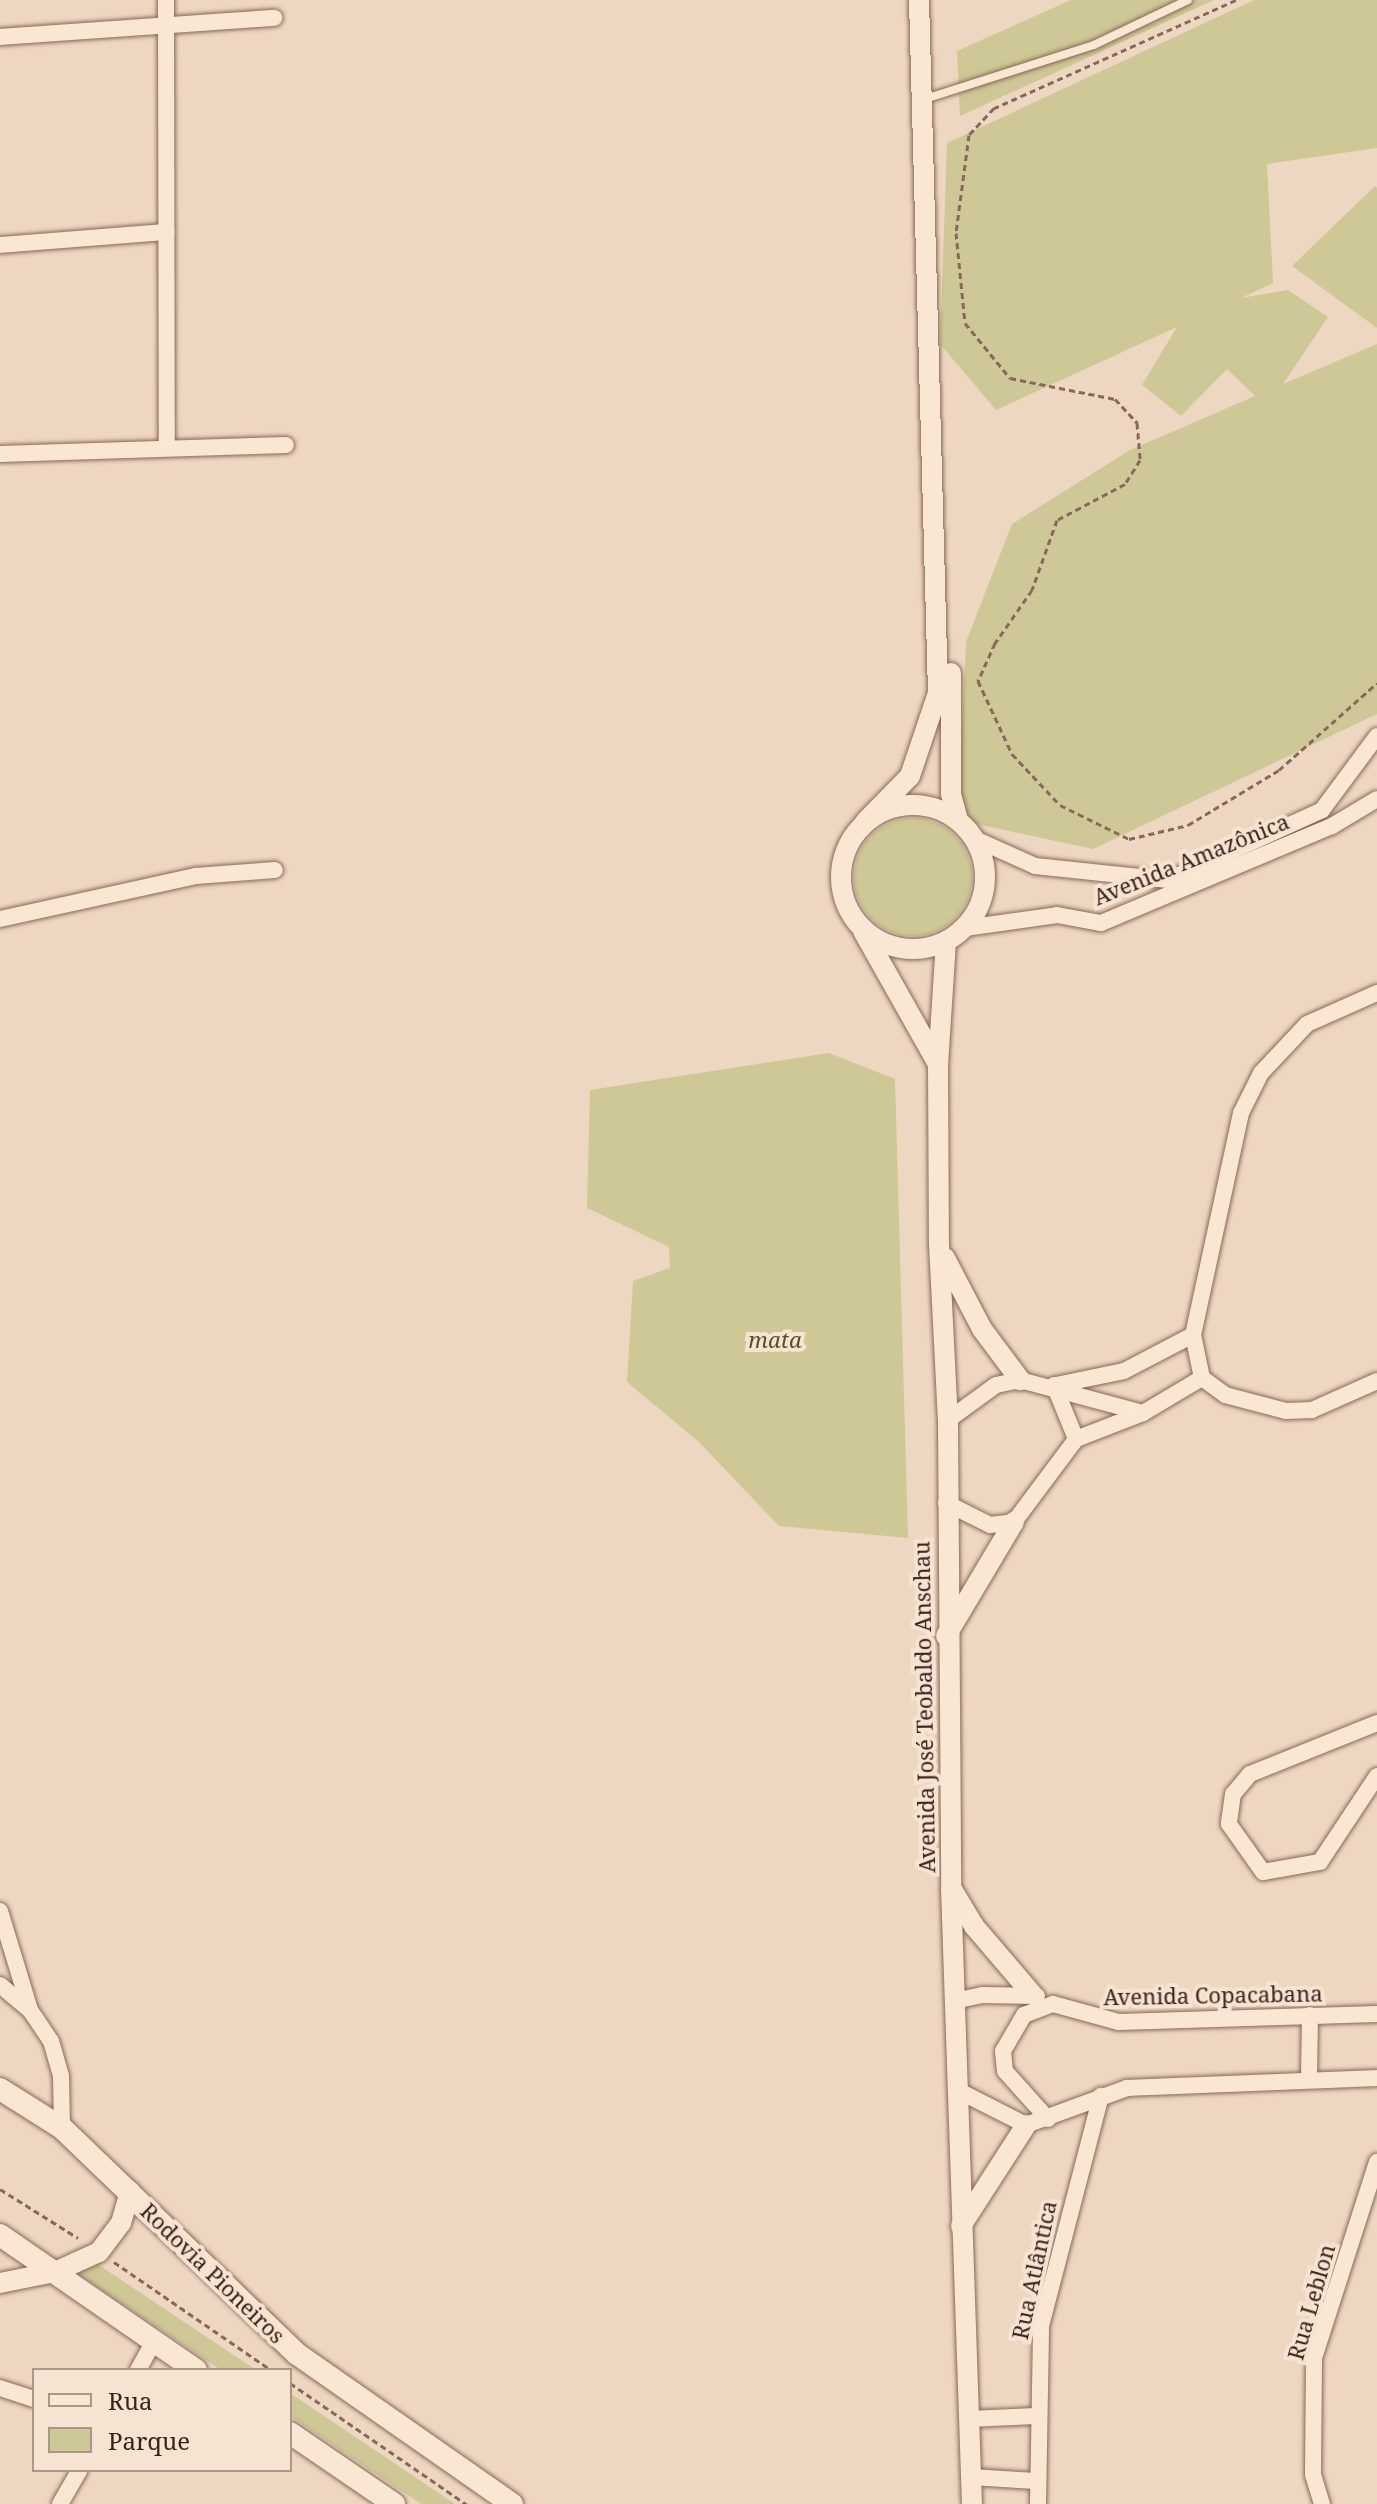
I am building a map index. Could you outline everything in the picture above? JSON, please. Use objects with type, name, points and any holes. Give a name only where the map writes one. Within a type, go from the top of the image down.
[{"type":"main road","name":"Rodovia Pioneiros","points":[[0,2089],[62,2128],[297,2354],[512,2504]]},
{"type":"main road","points":[[0,2235],[193,2368]]},
{"type":"main road","points":[[292,2434],[388,2502]]},
{"type":"street","points":[[166,0],[167,447]]},
{"type":"street","points":[[919,0],[938,693],[910,776],[865,822],[841,865],[848,910],[862,928],[902,949],[946,941],[965,928],[985,888],[975,839],[958,820],[951,794],[931,97],[933,0]]},
{"type":"street","points":[[0,37],[274,18]]},
{"type":"street","points":[[0,245],[166,232]]},
{"type":"street","points":[[0,454],[286,445]]},
{"type":"street","name":"Avenida Amazônica","points":[[975,839],[1035,866],[1168,880],[1322,810],[1377,736]]},
{"type":"street","name":"Avenida Amazônica","points":[[965,928],[1057,915],[1101,923],[1332,826],[1377,799]]},
{"type":"street","points":[[865,822],[911,804],[958,820]]},
{"type":"street","points":[[1322,810],[1332,826]]},
{"type":"street","points":[[0,919],[196,876],[275,870]]},
{"type":"street","name":"Avenida José Teobaldo Anschau","points":[[862,928],[938,1064],[939,1244],[948,1420],[946,1636],[951,1888],[972,2504]]},
{"type":"street","points":[[938,1064],[946,941]]},
{"type":"street","points":[[1377,993],[1307,1024],[1261,1073],[1241,1113],[1193,1335],[1202,1378],[1225,1395],[1286,1411],[1312,1410],[1377,1381]]},
{"type":"street","points":[[939,1244],[967,1305],[1020,1380]]},
{"type":"street","points":[[1054,1385],[1124,1371],[1193,1335]]},
{"type":"street","points":[[946,1636],[1014,1522],[1076,1439],[1143,1413],[1202,1378]]},
{"type":"street","points":[[948,1420],[996,1385],[1020,1380],[1054,1385],[1143,1413]]},
{"type":"street","points":[[1054,1385],[1076,1439]]},
{"type":"street","points":[[946,1503],[990,1525],[1014,1522]]},
{"type":"street","points":[[1377,1723],[1250,1774],[1233,1794],[1229,1824],[1263,1872],[1320,1862],[1377,1776]]},
{"type":"street","points":[[951,1888],[974,1926],[1032,1994]]},
{"type":"street","points":[[0,1911],[30,2010],[57,2058],[62,2128]]},
{"type":"street","points":[[0,1985],[30,2010]]},
{"type":"street","points":[[954,2001],[1032,1994]]},
{"type":"street","name":"Avenida Copacabana","points":[[1032,1994],[1053,2004],[1119,2022],[1377,2014]]},
{"type":"street","points":[[1048,2119],[1005,2071],[1003,2051],[1024,2015],[1053,2004]]},
{"type":"street","points":[[1309,2079],[1310,2015]]},
{"type":"street","points":[[961,2226],[1026,2125],[1101,2096],[1168,2083],[1377,2078]]},
{"type":"street","points":[[957,2090],[1026,2125]]},
{"type":"street","name":"Rua Atlântica","points":[[1038,2504],[1035,2481],[1036,2416],[1041,2326],[1101,2096]]},
{"type":"street","name":"Rua Leblon","points":[[1322,2504],[1313,2475],[1314,2358],[1377,2162]]},
{"type":"street","points":[[0,2283],[55,2272],[99,2252],[121,2223],[130,2191]]},
{"type":"street","points":[[139,2368],[154,2341]]},
{"type":"street","points":[[0,2388],[32,2398]]},
{"type":"street","points":[[969,2419],[1036,2416]]},
{"type":"street","points":[[60,2504],[79,2472]]},
{"type":"street","points":[[971,2477],[1035,2481]]},
{"type":"lane","points":[[931,97],[1094,45],[1188,0]]},
{"type":"path","points":[[1236,0],[994,108],[969,135],[956,233],[965,323],[1010,378],[1115,399],[1137,423],[1140,460],[1125,484],[1057,520],[1032,590],[995,643],[978,681],[1012,754],[1060,805],[1129,839],[1188,825],[1279,770],[1377,683]]},
{"type":"path","points":[[0,2189],[99,2252],[268,2368]]},
{"type":"path","points":[[292,2384],[466,2504]]},
{"type":"green space","points":[[1071,0],[1214,0],[960,116],[957,51]]},
{"type":"green space","points":[[1254,0],[1377,0],[1377,148],[1267,164],[1273,283],[1241,298],[1288,290],[1328,317],[1283,384],[1377,344],[1377,714],[1093,849],[958,820],[966,642],[1012,524],[1130,450],[1255,396],[1227,369],[1181,416],[1142,385],[1177,327],[996,410],[940,344],[947,143]]},
{"type":"green space","points":[[1375,186],[1377,188],[1377,328],[1292,266]]},
{"type":"green space","points":[[913,818],[936,823],[955,835],[967,854],[972,877],[967,900],[955,919],[936,931],[913,936],[890,931],[871,919],[859,900],[854,877],[859,854],[871,835],[890,823]]},
{"type":"green space","name":"mata","points":[[829,1053],[895,1079],[908,1538],[779,1526],[699,1442],[627,1382],[633,1281],[670,1268],[669,1247],[587,1208],[590,1090]]},
{"type":"green space","points":[[93,2261],[253,2368],[218,2368],[77,2273]]},
{"type":"green space","points":[[292,2394],[455,2504],[421,2504],[292,2417]]}]
